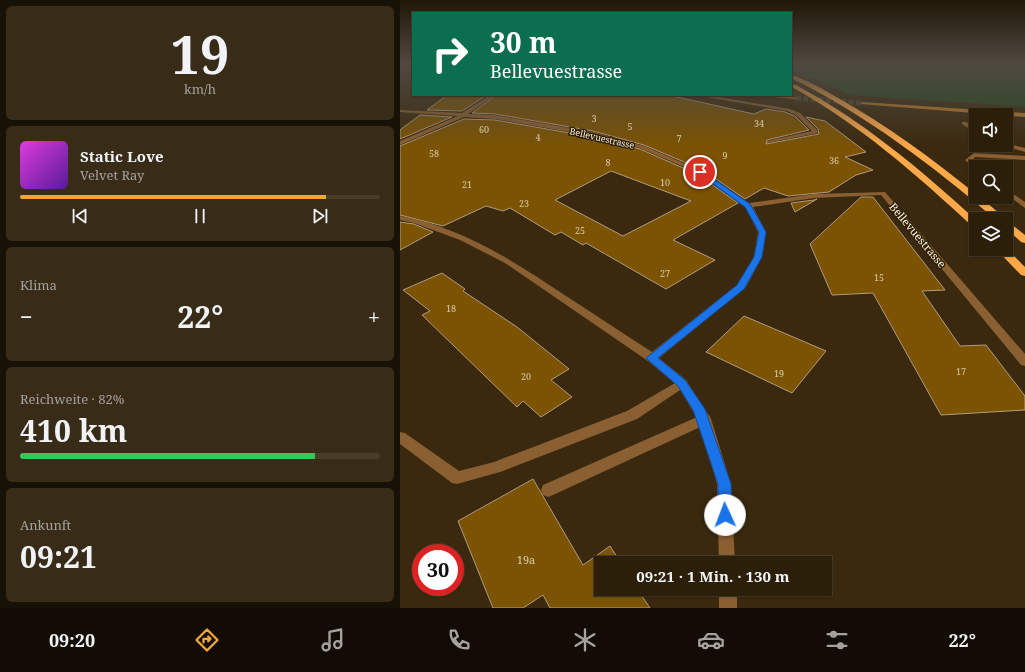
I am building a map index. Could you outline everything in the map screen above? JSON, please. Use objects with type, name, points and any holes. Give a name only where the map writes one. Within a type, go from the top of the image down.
[{"type":"highway","points":[[804,91],[836,110],[874,137],[919,173],[969,219]]},
{"type":"highway","points":[[821,91],[895,135],[945,172],[993,212]]},
{"type":"highway","points":[[1013,230],[1025,240]]},
{"type":"highway","points":[[1008,256],[1025,273]]},
{"type":"street","points":[[400,143],[466,114],[492,96]]},
{"type":"street","points":[[704,96],[788,110],[798,114],[815,131],[815,133],[769,142]]},
{"type":"street","points":[[768,96],[796,98]]},
{"type":"street","points":[[862,103],[1025,115]]},
{"type":"street","name":"Bellevuestrasse","points":[[400,111],[466,114],[528,122],[593,134],[642,147],[700,172],[748,205],[762,232],[758,257],[741,287],[652,358]]},
{"type":"street","points":[[964,124],[969,127]]},
{"type":"street","points":[[1013,147],[1025,150]]},
{"type":"street","points":[[969,161],[968,160],[970,157],[980,154],[1025,158]]},
{"type":"street","name":"Bellevuestrasse","points":[[748,205],[814,196],[883,193],[1025,362]]},
{"type":"street","points":[[1013,197],[1025,206]]},
{"type":"street","points":[[400,218],[416,221],[463,238],[508,261],[652,358],[682,383],[704,419],[724,484],[727,556]]},
{"type":"street","points":[[400,437],[457,478],[496,468],[632,415],[682,383]]},
{"type":"street","points":[[548,490],[704,419]]},
{"type":"street","points":[[728,596],[728,608]]},
{"type":"green space","points":[[843,91],[1025,91],[1025,107],[851,95]]},
{"type":"building","points":[[446,96],[485,96],[462,111],[427,110]]},
{"type":"building","points":[[495,96],[673,96],[754,114],[766,109],[785,112],[795,116],[809,130],[767,140],[766,144],[819,134],[818,129],[806,117],[825,121],[866,152],[845,157],[873,170],[856,175],[829,192],[788,196],[764,188],[745,199],[703,170],[644,145],[593,131],[495,114],[472,113]]},
{"type":"building","points":[[420,115],[452,117],[400,139],[400,130]]},
{"type":"building","points":[[464,119],[495,120],[593,137],[640,149],[697,174],[738,203],[673,240],[715,260],[666,289],[586,243],[583,245],[561,232],[555,235],[510,208],[503,211],[486,206],[443,226],[400,215],[400,146]],"holes":[[[611,171],[691,201],[623,236],[555,200]]]},
{"type":"building","points":[[861,197],[873,197],[945,290],[922,291],[960,346],[986,345],[1025,396],[1025,410],[941,415],[873,293],[832,295],[810,244]]},
{"type":"building","points":[[817,199],[795,212],[791,203],[814,200]]},
{"type":"building","points":[[400,222],[414,224],[433,232],[400,250]]},
{"type":"building","points":[[442,273],[465,289],[463,291],[517,327],[569,369],[551,380],[572,397],[541,417],[523,401],[517,407],[422,315],[430,311],[403,290]]},
{"type":"building","points":[[744,316],[826,351],[792,393],[706,352]]},
{"type":"building","points":[[533,479],[583,565],[594,557],[594,596],[642,596],[650,608],[550,608],[543,595],[523,608],[493,608],[458,521]]},
{"type":"building","points":[[610,546],[616,556],[596,556]]},
{"type":"tunnel","points":[[802,98],[796,98],[862,103]]},
{"type":"route","points":[[700,172],[748,205],[762,232],[758,257],[741,287],[652,358],[682,383],[704,419],[724,484],[725,515]]}]
